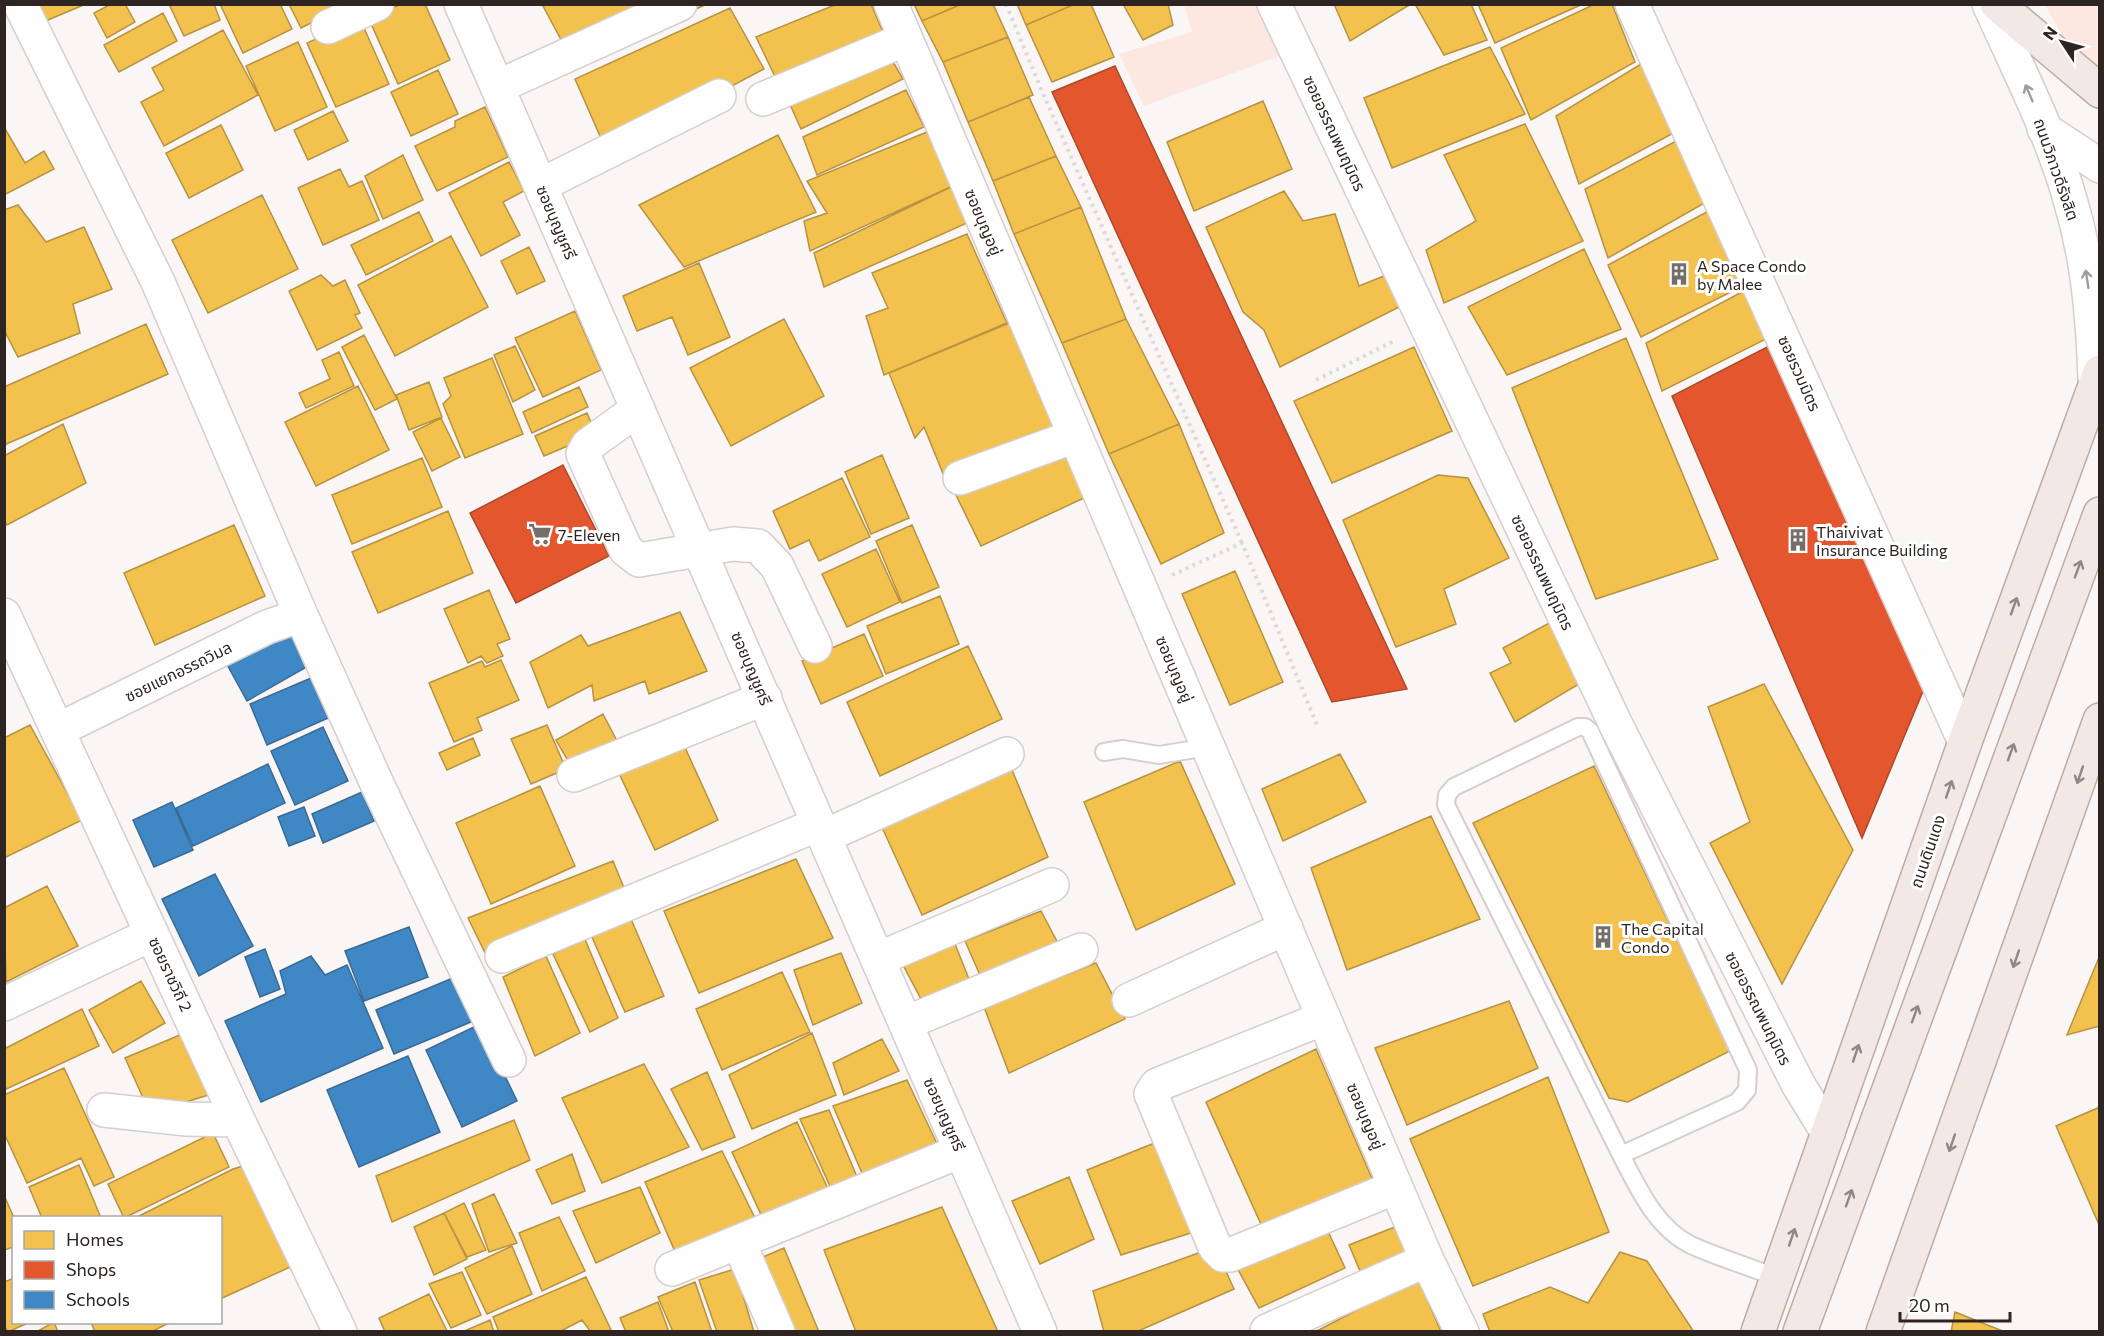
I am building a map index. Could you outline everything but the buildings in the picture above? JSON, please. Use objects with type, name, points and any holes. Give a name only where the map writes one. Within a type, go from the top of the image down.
[{"type":"main road","points":[[1997,4],[2100,91]]},
{"type":"main road","name":"ถนนดินแดง","points":[[1758,1332],[1965,742],[2097,375]]},
{"type":"main road","points":[[1800,1332],[2100,514]]},
{"type":"main road","points":[[1883,1332],[2100,720]]},
{"type":"street","points":[[20,4],[158,282],[300,615],[378,786],[509,1060]]},
{"type":"street","points":[[328,27],[377,4]]},
{"type":"street","name":"ซอยบุญชูศรี","points":[[461,4],[1040,1332]]},
{"type":"street","points":[[497,87],[680,4]]},
{"type":"street","name":"ซอยบุญอยู่","points":[[891,4],[1427,1260],[1462,1332]]},
{"type":"street","name":"ซอยอรรณพนฤมิตร","points":[[1274,4],[1621,736],[1798,1085],[1828,1133]]},
{"type":"street","name":"ซอยรวมมิตร","points":[[1632,4],[1965,742]]},
{"type":"street","name":"ถนนวิภาวดีรังสิต","points":[[1989,4],[2044,129],[2072,203],[2093,316],[2097,375]]},
{"type":"street","points":[[763,99],[906,39]]},
{"type":"street","points":[[541,185],[719,96]]},
{"type":"street","points":[[2044,129],[2100,166]]},
{"type":"street","points":[[638,409],[588,445],[583,454],[626,550],[639,560],[733,544],[758,546],[777,566],[814,646]]},
{"type":"street","points":[[960,478],[1076,436]]},
{"type":"street","name":"ซอยราชวิถี 2","points":[[4,615],[238,1120],[340,1332]]},
{"type":"street","name":"ซอยแยกอรรถวิมล","points":[[58,730],[267,627],[300,615]]},
{"type":"street","points":[[574,775],[765,698]]},
{"type":"street","points":[[502,956],[822,830],[1007,754]]},
{"type":"street","points":[[878,959],[1052,885]]},
{"type":"street","points":[[1129,1000],[1286,928]]},
{"type":"street","points":[[4,1004],[152,934]]},
{"type":"street","points":[[906,1023],[1081,950]]},
{"type":"street","points":[[1324,1018],[1157,1085],[1151,1094],[1215,1247],[1223,1255],[1230,1255],[1396,1187]]},
{"type":"street","points":[[104,1110],[187,1119],[238,1120]]},
{"type":"street","points":[[672,1269],[961,1151]]},
{"type":"street","points":[[739,1243],[778,1332]]},
{"type":"street","points":[[1267,1331],[1427,1260]]},
{"type":"lane","points":[[1621,1155],[1737,1102],[1747,1090],[1748,1070],[1590,731],[1585,727],[1578,727],[1454,787],[1447,795],[1446,805],[1621,1155],[1646,1202],[1665,1225],[1690,1244],[1777,1278]]},
{"type":"lane","points":[[1104,752],[1123,749],[1159,755],[1208,747]]},
{"type":"path","points":[[1006,4],[1041,89],[1242,543],[1317,725]]},
{"type":"path","points":[[1316,380],[1426,325]]},
{"type":"path","points":[[1141,589],[1242,543]]},
{"type":"shaded area","points":[[1184,4],[1259,5],[1285,54],[1144,106],[1119,54],[1192,32]]},
{"type":"shaded area","points":[[2045,5],[2099,5],[2099,77],[2072,52]]},
{"type":"place","name":"A Space Condo by Malee","points":[[1679,274]]},
{"type":"place","name":"7-Eleven","points":[[540,534]]},
{"type":"place","name":"Thaivivat Insurance Building","points":[[1798,540]]},
{"type":"place","name":"The Capital Condo","points":[[1603,937]]}]
